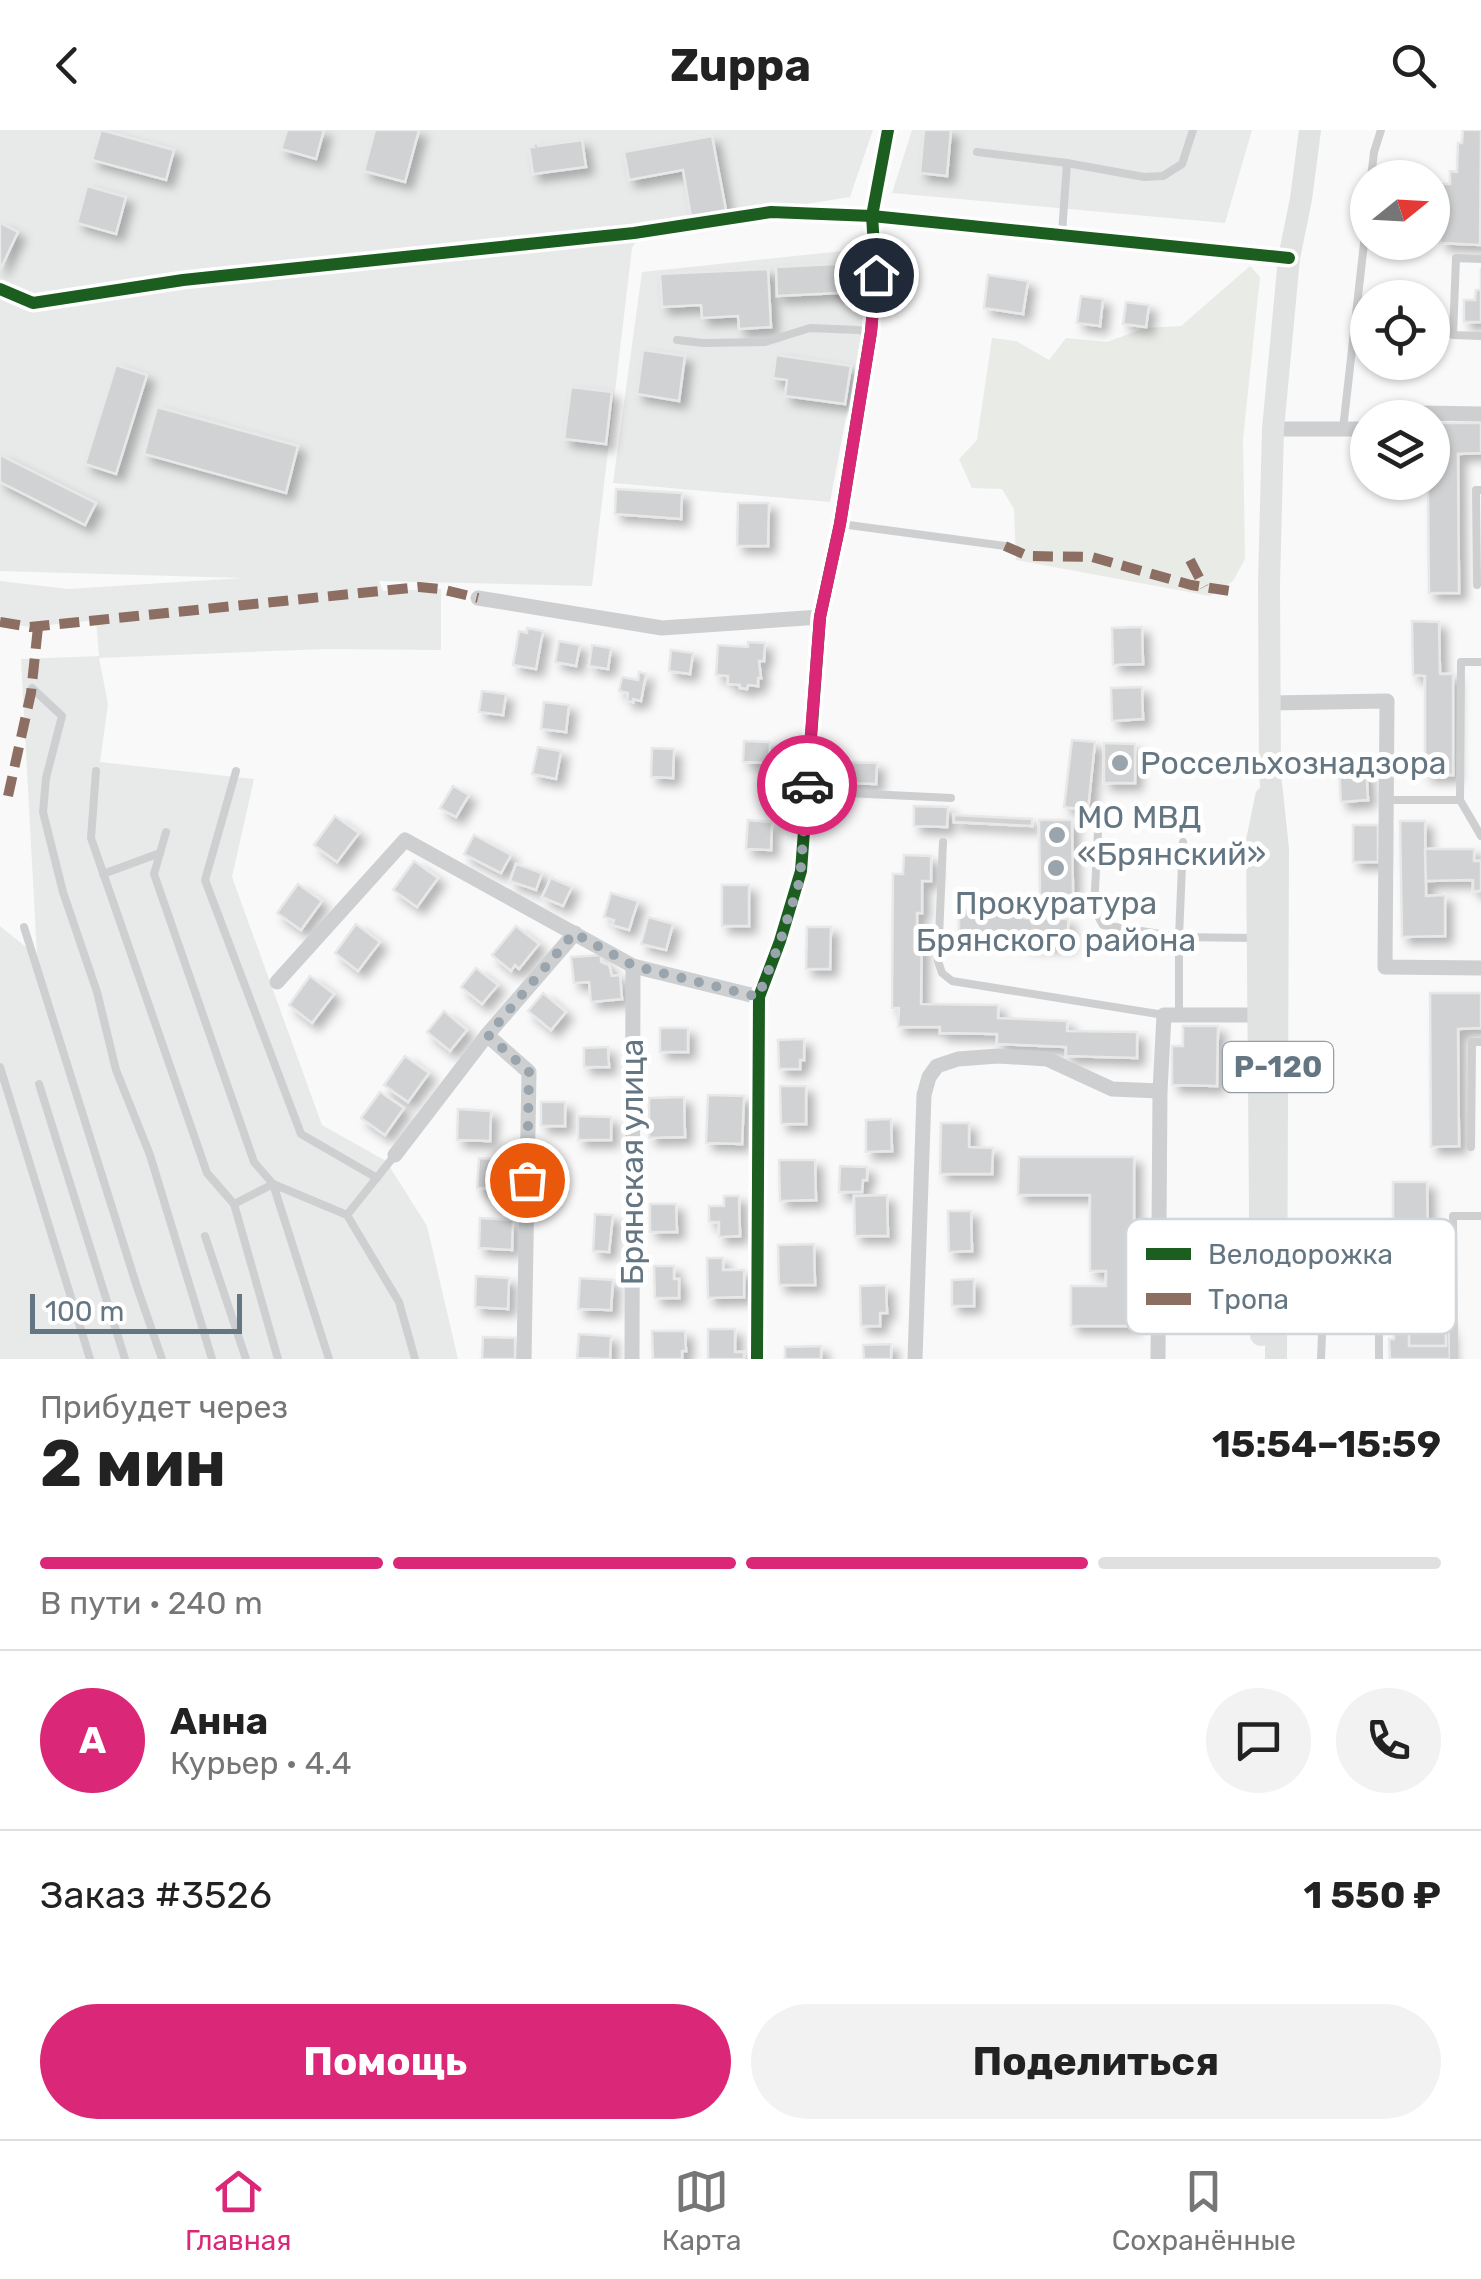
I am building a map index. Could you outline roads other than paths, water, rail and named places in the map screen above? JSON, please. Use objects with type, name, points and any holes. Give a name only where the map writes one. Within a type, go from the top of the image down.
[{"type":"main road","name":"Р-120","points":[[1273,1219],[1268,938],[1278,849],[1270,774],[1273,428],[1289,258],[1302,199],[1310,130]]},
{"type":"main road","points":[[1264,1219],[1269,1015]]},
{"type":"main road","points":[[1261,1359],[1262,1334]]},
{"type":"main road","name":"Р-120","points":[[1275,1334],[1276,1359]]},
{"type":"street","points":[[757,1359],[758,997],[800,880],[820,617],[840,524],[871,332],[876,275],[872,216],[888,130]]},
{"type":"street","points":[[0,289],[33,303],[183,280],[634,233],[771,212],[872,216],[1289,258]]},
{"type":"street","points":[[1450,413],[1481,414]]},
{"type":"street","points":[[1273,428],[1350,428]]},
{"type":"street","points":[[478,598],[662,628],[820,617]]},
{"type":"street","points":[[1271,703],[1386,701],[1385,967],[1481,968]]},
{"type":"street","points":[[276,982],[405,840],[634,966],[758,997]]},
{"type":"street","points":[[395,1155],[574,933]]},
{"type":"street","name":"Брянская улица","points":[[632,1359],[634,966]]},
{"type":"street","points":[[1159,1219],[1160,1091],[1172,1015],[1269,1015]]},
{"type":"street","points":[[488,1035],[529,1072],[524,1359]]},
{"type":"street","points":[[915,1359],[924,1096],[929,1076],[937,1066],[958,1059],[998,1056],[1047,1060],[1112,1089],[1160,1091]]},
{"type":"street","points":[[1158,1334],[1158,1359]]},
{"type":"lane","points":[[977,152],[1144,177],[1163,176],[1182,164],[1193,130]]},
{"type":"lane","points":[[1373,160],[1381,130]]},
{"type":"lane","points":[[1062,236],[1067,163]]},
{"type":"lane","points":[[1481,259],[1456,258],[1454,335],[1481,336]]},
{"type":"lane","points":[[1343,428],[1362,260]]},
{"type":"lane","points":[[677,340],[703,344],[766,342],[810,328],[871,332]]},
{"type":"lane","points":[[1477,585],[1476,490],[1481,490]]},
{"type":"lane","points":[[840,524],[1005,546]]},
{"type":"lane","points":[[1481,662],[1461,662],[1460,800],[1481,836]]},
{"type":"lane","points":[[32,688],[62,716],[46,778],[44,812],[63,892],[96,992],[116,1070],[150,1155],[212,1359]]},
{"type":"lane","points":[[96,771],[90,838],[207,1172],[234,1204],[278,1359]]},
{"type":"lane","points":[[236,771],[205,880],[301,1134],[377,1178]]},
{"type":"lane","points":[[806,791],[951,798]]},
{"type":"lane","points":[[1386,800],[1460,800]]},
{"type":"lane","points":[[1098,831],[1094,909],[1103,925],[1179,937],[1268,938]]},
{"type":"lane","points":[[166,832],[154,874],[254,1162],[273,1184],[329,1359]]},
{"type":"lane","points":[[943,842],[938,961],[942,973],[952,981],[1172,1015],[1183,842]]},
{"type":"lane","points":[[103,874],[160,853]]},
{"type":"lane","points":[[24,927],[162,1359]]},
{"type":"lane","points":[[1471,1147],[1472,1042],[1481,1042]]},
{"type":"lane","points":[[0,1067],[90,1359]]},
{"type":"lane","points":[[39,1084],[125,1359]]},
{"type":"lane","points":[[347,1215],[395,1155]]},
{"type":"lane","points":[[234,1204],[273,1184],[347,1215],[400,1302],[415,1359]]},
{"type":"lane","points":[[1453,1219],[1481,1216]]},
{"type":"lane","points":[[205,1236],[246,1359]]},
{"type":"lane","points":[[1321,1359],[1322,1334]]},
{"type":"lane","points":[[1379,1334],[1379,1359]]},
{"type":"lane","points":[[1454,1334],[1454,1359]]},
{"type":"place","name":"Россельхознадзора","points":[[1120,763]]},
{"type":"place","name":"МО МВД «Брянский»","points":[[1057,835]]},
{"type":"place","name":"Прокуратура Брянского района","points":[[1056,868]]}]
